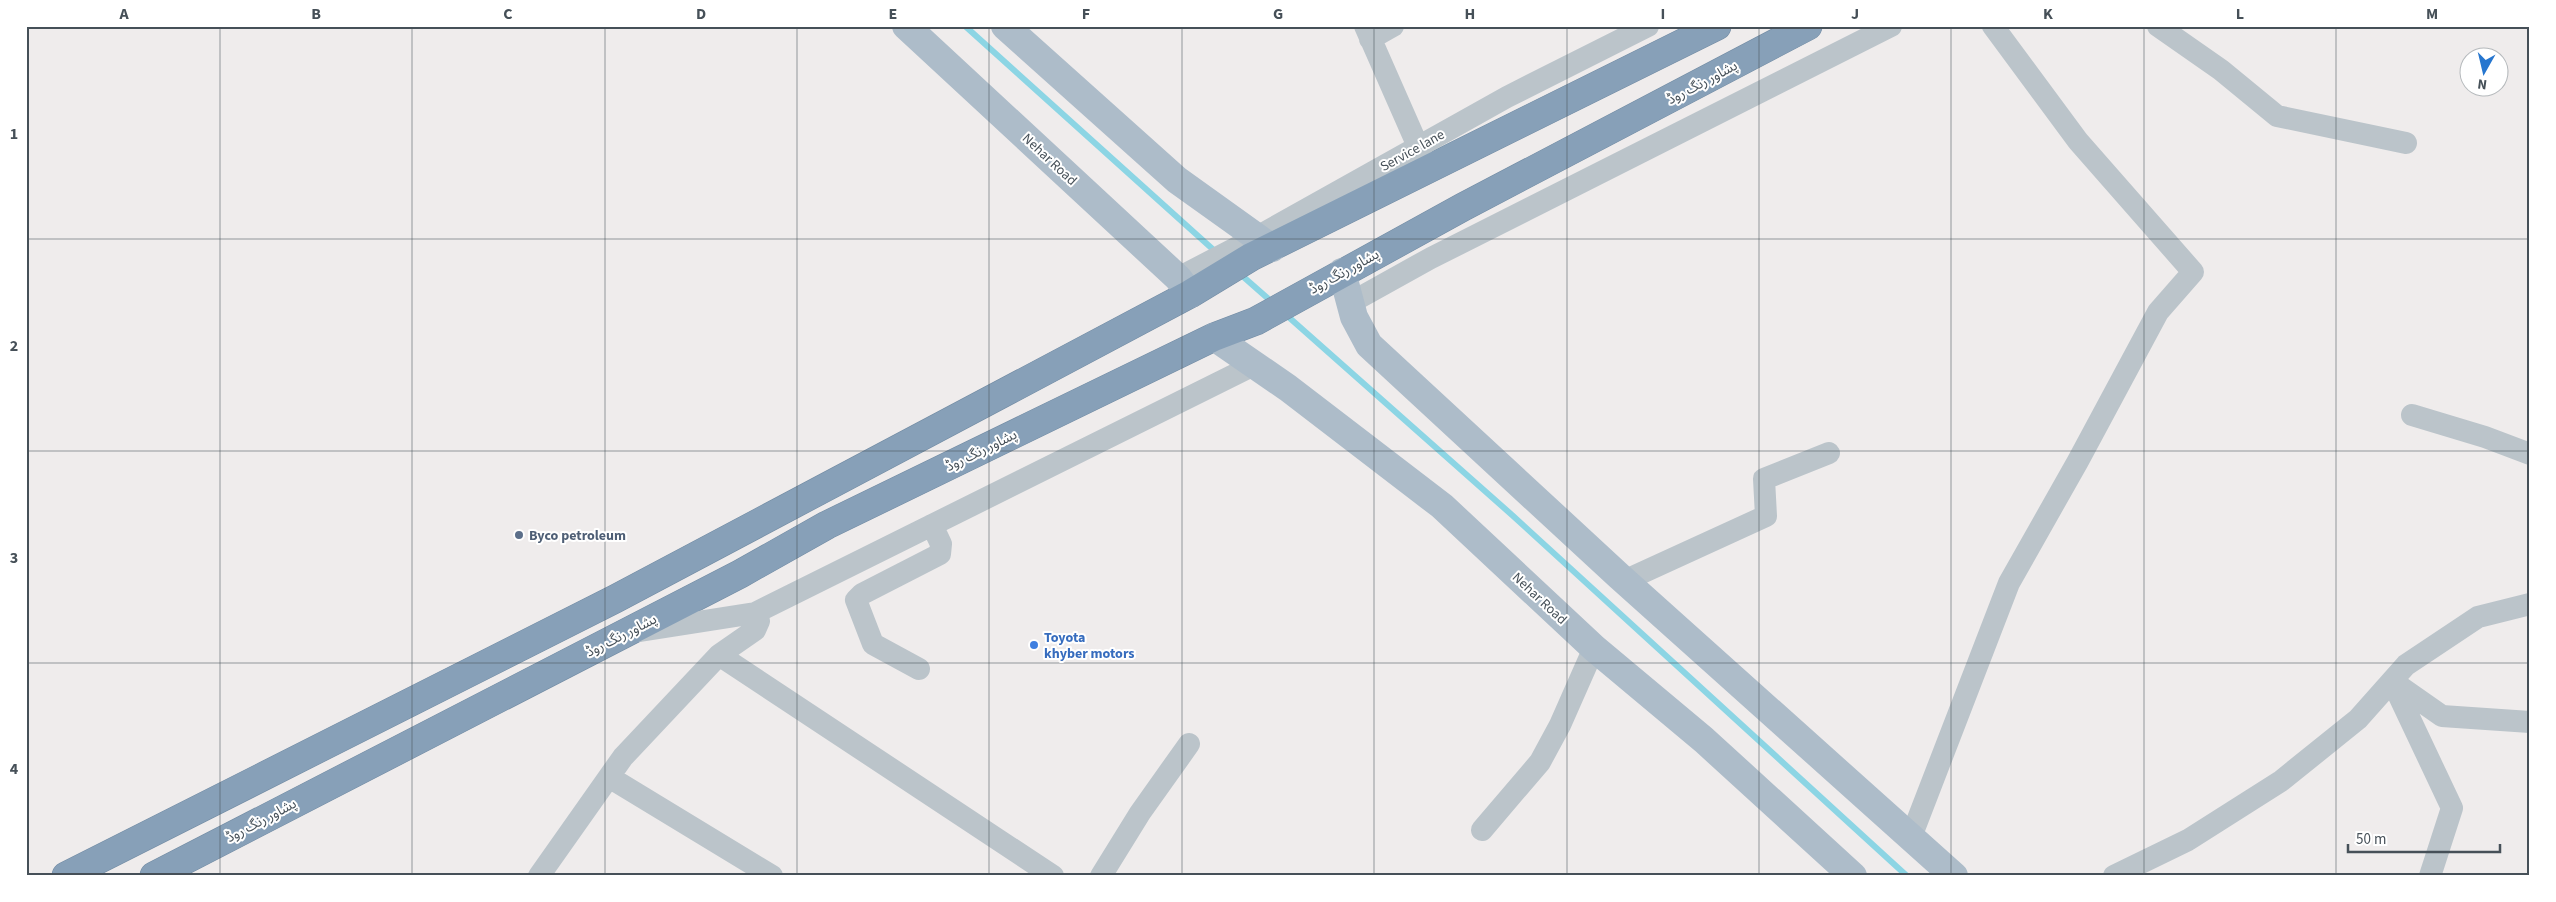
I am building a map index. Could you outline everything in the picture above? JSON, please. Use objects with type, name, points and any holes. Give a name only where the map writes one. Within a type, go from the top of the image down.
[{"type":"highway","points":[[66,876],[615,599],[1423,159],[1717,26]]},
{"type":"highway","name":"پشاور رنگ روڈ","points":[[154,876],[740,574],[827,525],[1214,337],[1256,320],[1342,272],[1808,26]]},
{"type":"highway","points":[[424,696],[420,710],[427,722],[440,727]]},
{"type":"highway","points":[[366,724],[375,731],[382,745],[377,760]]},
{"type":"main road","name":"Nehar Road","points":[[906,26],[1192,285]]},
{"type":"main road","points":[[1005,26],[1177,180],[1259,248]]},
{"type":"main road","points":[[1342,272],[1354,317],[1370,346],[1624,581],[1954,876]]},
{"type":"main road","name":"Nehar Road","points":[[1214,337],[1288,388],[1442,506],[1594,648],[1704,740],[1853,876]]},
{"type":"street","points":[[1393,26],[1368,33],[1423,159]]},
{"type":"street","name":"Service lane","points":[[1423,159],[1508,97],[1648,26]]},
{"type":"street","points":[[1350,303],[1431,258],[1891,26]]},
{"type":"street","points":[[1911,837],[2008,583],[2078,461],[2158,312],[2193,272],[2078,141],[1993,26]]},
{"type":"street","points":[[2158,26],[2221,70],[2277,116],[2406,143]]},
{"type":"street","points":[[626,633],[755,613],[1254,365]]},
{"type":"street","points":[[2412,415],[2485,437],[2530,454]]},
{"type":"street","points":[[1624,581],[1766,516],[1764,480],[1829,453]]},
{"type":"street","points":[[919,669],[873,644],[856,600],[862,594],[940,554],[941,544],[932,525]]},
{"type":"street","points":[[2114,876],[2188,840],[2281,782],[2358,719],[2406,665],[2478,617],[2530,604]]},
{"type":"street","points":[[539,876],[624,757],[719,655],[755,630],[759,621],[755,613]]},
{"type":"street","points":[[1482,830],[1540,762],[1560,725],[1594,648]]},
{"type":"street","points":[[719,655],[1053,876]]},
{"type":"street","points":[[2392,681],[2442,716],[2530,722]]},
{"type":"street","points":[[2392,681],[2452,808],[2430,876]]},
{"type":"street","points":[[1101,876],[1140,813],[1189,744]]},
{"type":"street","points":[[609,777],[772,876]]},
{"type":"waterway","points":[[965,26],[1217,253]]},
{"type":"waterway","points":[[1239,273],[1273,303]]},
{"type":"waterway","points":[[1284,313],[1512,515],[1907,876]]},
{"type":"place","name":"Byco petroleum","points":[[519,535]]},
{"type":"place","name":"Toyota khyber motors","points":[[1034,645]]}]
